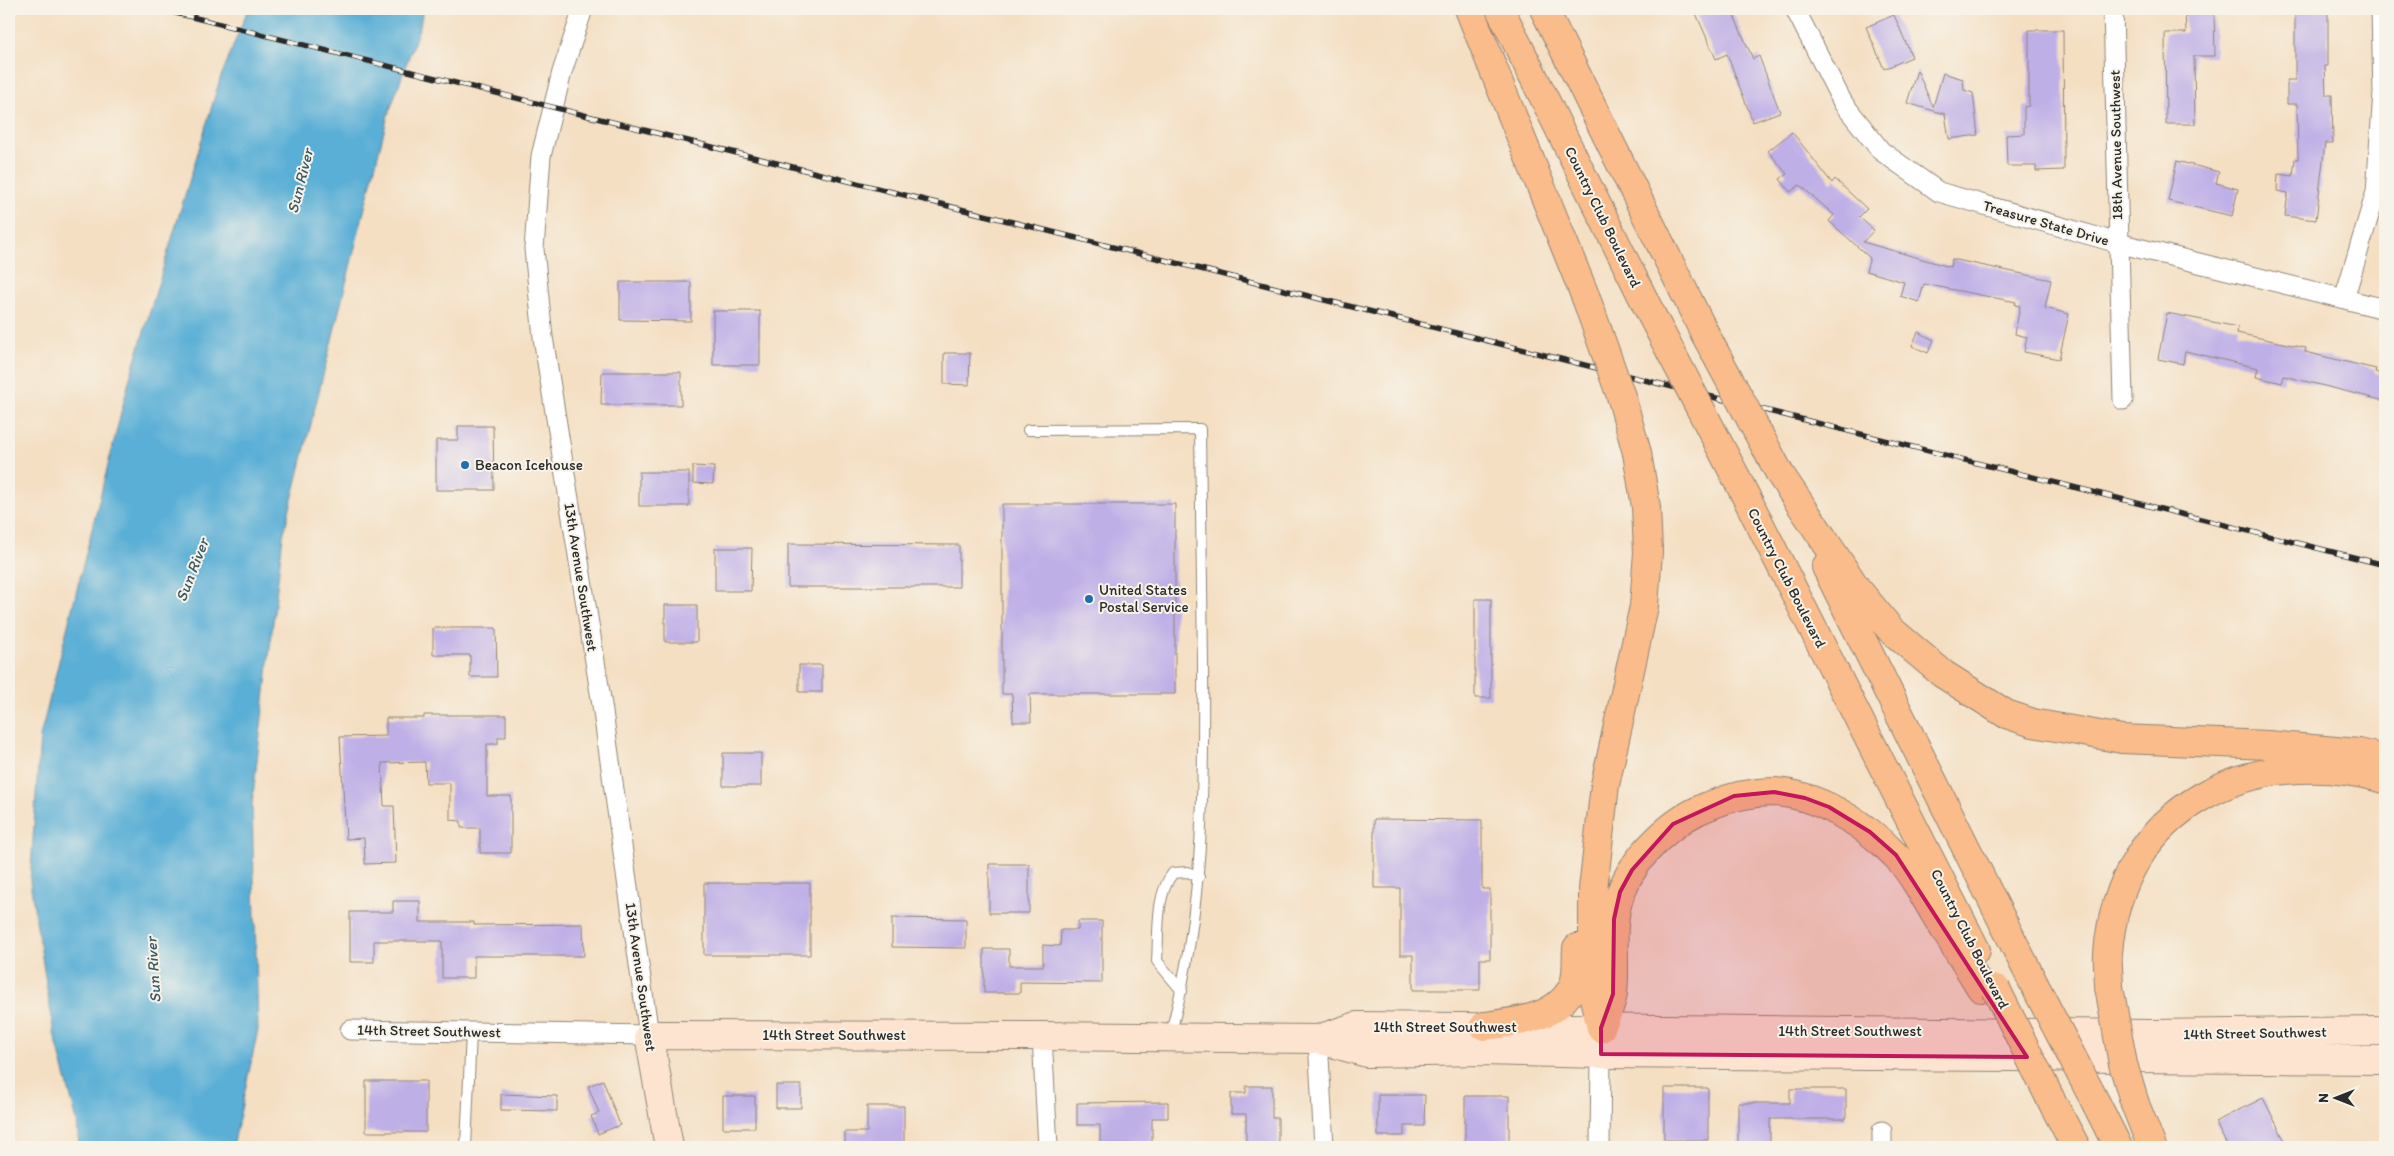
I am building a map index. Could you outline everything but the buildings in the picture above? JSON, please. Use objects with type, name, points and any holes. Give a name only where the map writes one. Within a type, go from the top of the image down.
[{"type":"highway","points":[[1469,9],[1586,298],[1622,399],[1637,453],[1646,507],[1648,552],[1644,606],[1605,785],[1593,889],[1593,994],[1601,1041]]},
{"type":"highway","name":"Country Club Boulevard","points":[[1500,9],[1651,314],[1737,479],[1988,988],[2038,1074],[2076,1147]]},
{"type":"highway","points":[[1544,9],[1705,334],[1780,474],[2034,984],[2118,1147]]},
{"type":"highway","points":[[1780,474],[1857,589],[1890,630],[1943,674],[2006,714],[2033,723],[2122,739],[2268,745],[2359,753],[2385,759]]},
{"type":"highway","points":[[2152,1147],[2135,1104],[2123,1064],[2109,987],[2108,954],[2119,896],[2131,868],[2145,848],[2179,811],[2219,787],[2273,771],[2304,768],[2338,769],[2385,779]]},
{"type":"highway","points":[[1601,1041],[1613,994],[1614,919],[1620,892],[1632,870],[1673,824],[1706,806],[1734,796],[1774,792],[1805,798],[1829,807],[1870,832],[1896,855],[1988,988]]},
{"type":"highway","points":[[1484,1026],[1520,1022],[1546,1013],[1563,1001],[1574,985],[1584,893],[1598,846]]},
{"type":"street","name":"13th Avenue Southwest","points":[[583,9],[562,72],[540,156],[534,250],[544,337],[603,715],[649,1035],[669,1147]]},
{"type":"street","name":"Treasure State Drive","points":[[1795,9],[1843,103],[1881,151],[1939,192],[2118,243],[2385,309]]},
{"type":"street","name":"18th Avenue Southwest","points":[[2113,9],[2123,400]]},
{"type":"street","points":[[2344,299],[2376,192],[2383,93],[2381,9]]},
{"type":"street","name":"14th Street Southwest","points":[[1318,1040],[1357,1026],[1484,1026],[1601,1041],[2385,1060]]},
{"type":"street","name":"14th Street Southwest","points":[[350,1030],[649,1035],[1042,1036],[1318,1040],[1367,1053],[1483,1051],[1601,1041],[2385,1031]]},
{"type":"street","points":[[1042,1036],[1048,1147]]},
{"type":"street","points":[[1318,1040],[1324,1147]]},
{"type":"street","points":[[1600,1147],[1601,1041]]},
{"type":"lane","points":[[1028,430],[1200,429],[1204,764],[1199,877],[1182,991],[1170,1037]]},
{"type":"lane","points":[[1182,991],[1157,961],[1161,899],[1166,881],[1172,874],[1188,872],[1199,877]]},
{"type":"lane","points":[[466,1147],[471,1032]]},
{"type":"highlighted area","points":[[1774,792],[1805,798],[1829,807],[1870,832],[1896,855],[2027,1057],[1601,1054],[1601,1028],[1613,994],[1614,919],[1620,892],[1632,870],[1673,824],[1734,796]]},
{"type":"water","name":"Sun River","points":[[248,9],[423,9],[420,26],[388,115],[283,536],[252,804],[258,1030],[233,1147],[79,1147],[77,1121],[54,1033],[30,882],[40,737],[129,381],[220,79]]},
{"type":"railway","points":[[160,9],[2385,565]]},
{"type":"place","name":"Beacon Icehouse","points":[[465,465]]},
{"type":"place","name":"United States Postal Service","points":[[1089,599]]}]
